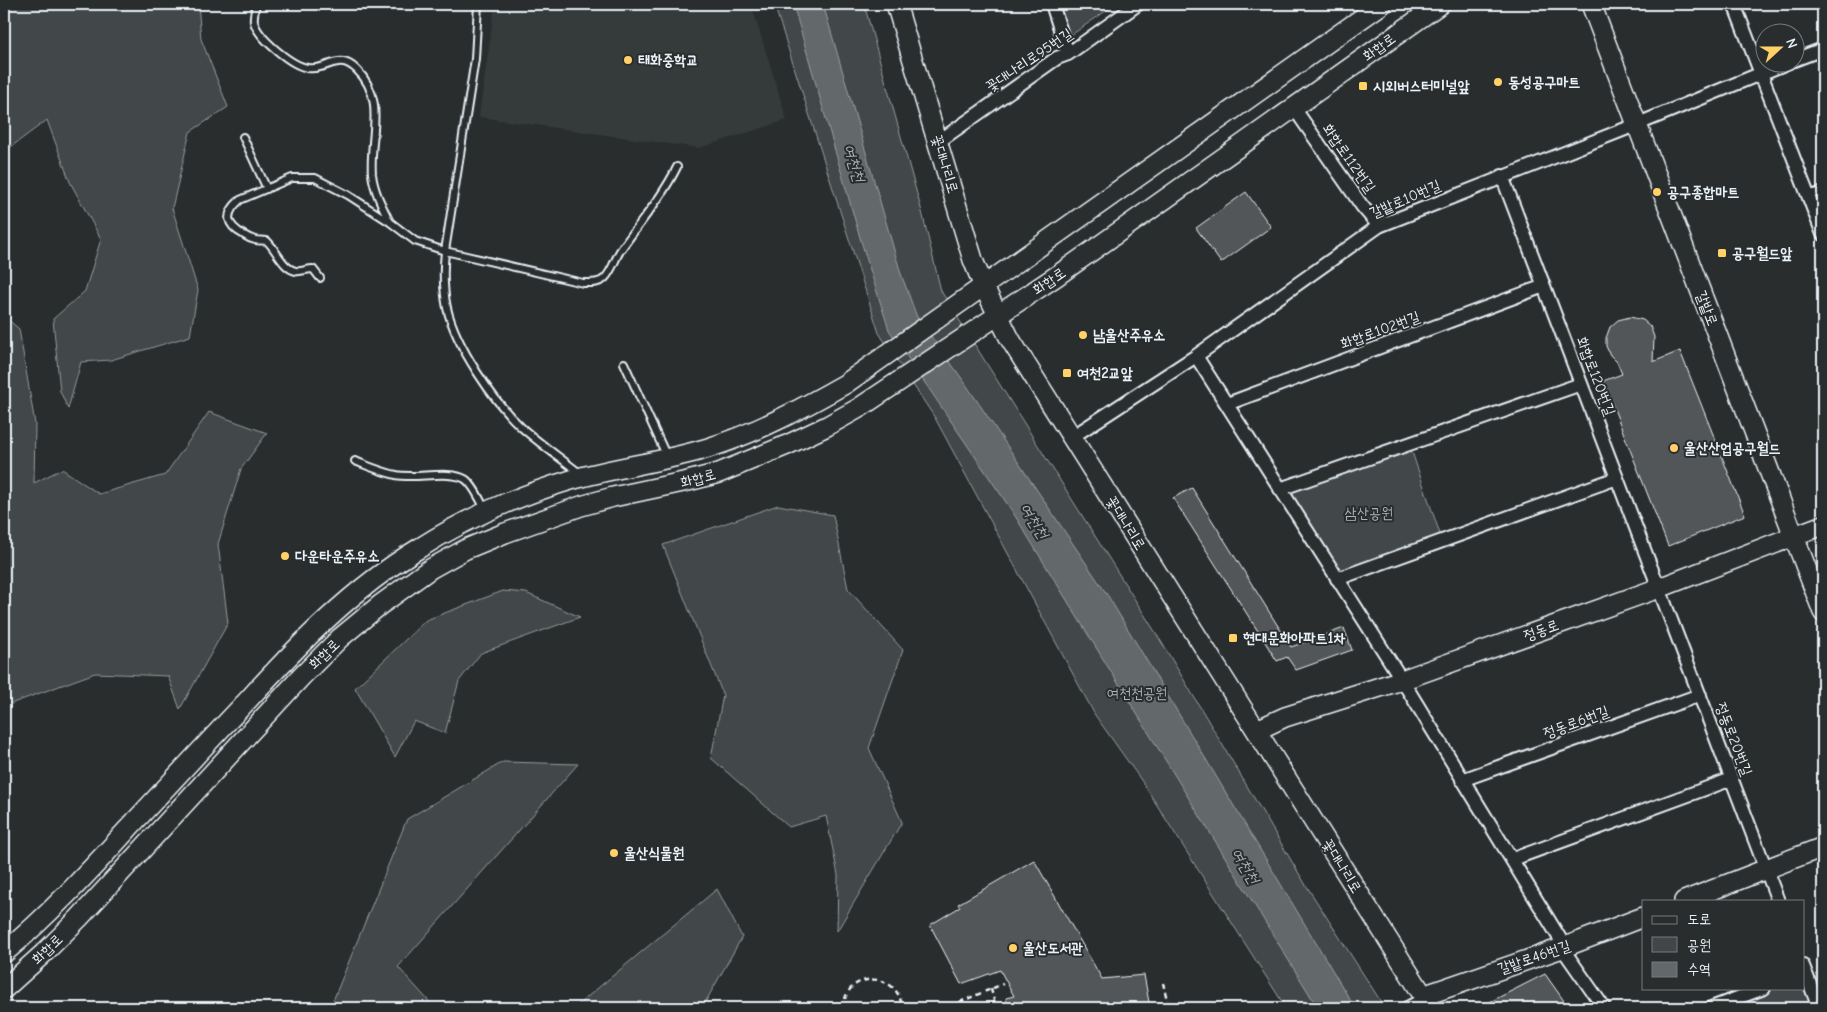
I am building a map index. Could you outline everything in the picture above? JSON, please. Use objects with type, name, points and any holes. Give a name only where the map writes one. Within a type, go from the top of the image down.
[{"type":"main road","name":"꽃대나리로","points":[[896,4],[973,260],[1010,339],[1427,1002]]},
{"type":"main road","name":"화합로","points":[[4,953],[60,902],[285,659],[325,620],[365,586],[417,549],[487,512],[534,493],[584,477],[709,447],[775,421],[845,384],[1382,4]]},
{"type":"main road","name":"화합로","points":[[4,989],[79,918],[327,651],[380,605],[430,569],[466,549],[581,506],[688,482],[754,460],[828,426],[1058,275],[1440,4]]},
{"type":"main road","name":"갈밭로","points":[[1591,4],[1823,612]]},
{"type":"main road","name":"정동로","points":[[1257,730],[1285,717],[1402,680],[1659,588],[1823,526]]},
{"type":"main road","points":[[1687,900],[1823,847]]},
{"type":"main road","name":"갈밭로46번길","points":[[1427,1002],[1642,917]]},
{"type":"street","points":[[1052,4],[1068,54]]},
{"type":"street","name":"꽃대나리로95번길","points":[[938,142],[1057,58],[1068,54],[1138,4]]},
{"type":"street","points":[[1734,4],[1823,234]]},
{"type":"street","points":[[1804,57],[1823,50]]},
{"type":"street","name":"갈밭로10번길","points":[[1072,437],[1196,356],[1379,226],[1638,124],[1761,73]]},
{"type":"street","name":"화합로112번길","points":[[1294,108],[1362,206],[1379,226]]},
{"type":"street","name":"화합로120번길","points":[[1502,176],[1659,588]]},
{"type":"street","name":"화합로102번길","points":[[1227,404],[1544,286]]},
{"type":"street","points":[[1196,356],[1402,680],[1562,942],[1562,948],[1604,1008]]},
{"type":"street","points":[[1280,489],[1582,384]]},
{"type":"street","points":[[1337,579],[1617,478]]},
{"type":"street","name":"정동로20번길","points":[[1659,588],[1778,900]]},
{"type":"street","name":"정동로6번길","points":[[1462,780],[1700,694]]},
{"type":"street","points":[[1513,860],[1732,780]]},
{"type":"street","points":[[1804,971],[1819,1008]]},
{"type":"street","points":[[1711,1008],[1759,990]]},
{"type":"lane","points":[[256,4],[254,21],[256,28],[284,56],[309,68],[345,61],[355,67],[368,84],[374,101],[372,176],[377,195],[390,222]]},
{"type":"lane","points":[[478,4],[475,59],[445,251],[443,276],[448,309],[455,330],[482,379],[521,427],[584,477]]},
{"type":"lane","points":[[243,137],[267,189]]},
{"type":"lane","points":[[320,278],[312,268],[300,271],[289,268],[267,241],[250,238],[230,225],[229,218],[236,203],[292,178],[315,178],[348,195],[390,222],[415,241],[445,251],[583,283],[600,282],[606,278],[621,250],[668,185],[677,167]]},
{"type":"lane","points":[[1808,196],[1823,190]]},
{"type":"lane","points":[[624,363],[668,458]]},
{"type":"lane","points":[[355,461],[396,475],[411,477],[452,475],[463,478],[469,482],[487,512]]},
{"type":"lane","points":[[1401,1008],[1427,1002]]},
{"type":"path","points":[[844,1008],[847,995],[852,987],[869,979],[879,979],[895,989],[900,997],[902,1008]]},
{"type":"path","points":[[1163,983],[1169,1008]]},
{"type":"path","points":[[953,1008],[960,1002],[1003,984]]},
{"type":"path","points":[[991,989],[996,1008]]},
{"type":"shaded area","name":"태화중학교","points":[[495,4],[751,4],[787,120],[699,148],[479,117]]},
{"type":"green space","points":[[4,4],[198,4],[201,39],[228,107],[190,132],[172,208],[198,290],[190,336],[111,360],[81,362],[68,409],[60,391],[53,319],[85,291],[101,239],[70,182],[47,120],[4,152]]},
{"type":"green space","name":"여천천공원","points":[[774,4],[864,4],[922,212],[941,291],[1159,638],[1304,882],[1385,1008],[1286,1008],[1141,780],[1095,715],[935,418],[879,333]]},
{"type":"green space","points":[[1052,4],[1116,4],[1064,40]]},
{"type":"green space","points":[[4,316],[19,329],[35,424],[34,483],[62,469],[99,494],[165,475],[209,412],[267,433],[241,469],[218,544],[228,623],[180,709],[168,676],[95,673],[10,704],[4,664]]},
{"type":"green space","name":"삼산공원","points":[[1411,449],[1441,537],[1338,574],[1287,492]]},
{"type":"green space","points":[[778,505],[833,515],[848,589],[903,650],[869,748],[902,822],[837,931],[838,875],[826,816],[789,827],[711,758],[723,695],[663,545]]},
{"type":"green space","points":[[503,591],[526,593],[580,617],[481,653],[459,681],[445,733],[414,721],[395,757],[355,688],[426,620]]},
{"type":"green space","points":[[503,762],[578,764],[398,967],[435,1008],[330,1008],[407,819]]},
{"type":"green space","points":[[717,889],[742,937],[702,1008],[574,1008]]},
{"type":"green space","points":[[1804,976],[1819,1008],[1711,1008],[1759,990],[1804,990]]},
{"type":"water","name":"여천천","points":[[793,4],[823,4],[901,274],[917,317],[963,380],[1108,596],[1355,1008],[1318,1008],[1012,511],[889,330],[861,241]]},
{"type":"building","points":[[1246,192],[1271,227],[1221,263],[1196,228]]},
{"type":"building","name":"울산산업공구월드","points":[[1630,317],[1643,320],[1650,326],[1654,337],[1653,362],[1680,351],[1745,515],[1668,546],[1603,381],[1622,374],[1617,362],[1610,355],[1606,346],[1606,338],[1610,327],[1618,320]]},
{"type":"building","points":[[1192,488],[1291,647],[1344,628],[1352,650],[1296,670],[1287,657],[1277,661],[1173,498]]},
{"type":"building","name":"울산도서관","points":[[1034,860],[1102,979],[1144,975],[1150,1008],[1008,1008],[1006,998],[1014,996],[1000,970],[961,984],[930,925],[960,907],[958,904]]},
{"type":"building","points":[[1545,974],[1569,1008],[1478,1008]]},
{"type":"place","name":"태화중학교","points":[[628,60]]},
{"type":"place","name":"동성공구마트","points":[[1498,82]]},
{"type":"place","name":"시외버스터미널앞","points":[[1363,86]]},
{"type":"place","name":"공구종합마트","points":[[1657,192]]},
{"type":"place","name":"공구월드앞","points":[[1722,253]]},
{"type":"place","name":"남울산주유소","points":[[1083,335]]},
{"type":"place","name":"여천2교앞","points":[[1067,373]]},
{"type":"place","name":"울산산업공구월드","points":[[1674,448]]},
{"type":"place","name":"다운타운주유소","points":[[285,556]]},
{"type":"place","name":"현대문화아파트1차","points":[[1233,638]]},
{"type":"place","name":"울산식물원","points":[[614,853]]},
{"type":"place","name":"울산도서관","points":[[1013,948]]}]
